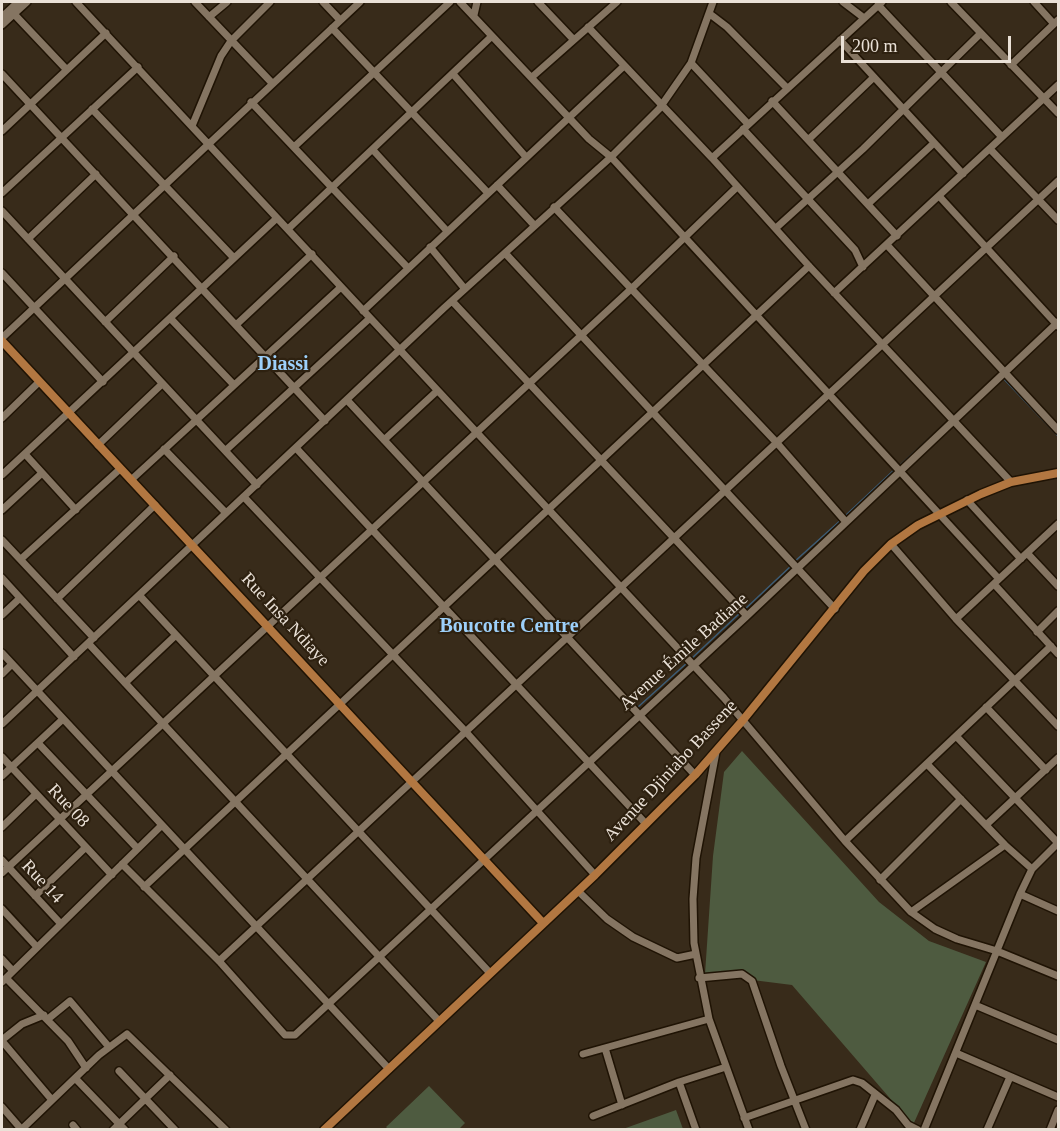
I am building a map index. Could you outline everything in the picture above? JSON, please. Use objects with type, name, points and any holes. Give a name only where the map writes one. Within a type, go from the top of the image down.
[{"type":"main road","name":"Rue Insa Ndiaye","points":[[2,339],[39,382],[543,923]]},
{"type":"main road","name":"Avenue Djiniabo Bassene","points":[[324,1130],[595,875],[695,775],[835,609],[864,571],[891,544],[939,513],[967,500],[1011,483],[1059,473]]},
{"type":"street","points":[[2,16],[18,2]]},
{"type":"street","points":[[2,25],[27,2]]},
{"type":"street","points":[[76,2],[138,66],[548,511],[621,586],[743,720],[845,841],[911,912],[935,929],[957,939],[997,951],[1059,976]]},
{"type":"street","points":[[195,2],[272,83]]},
{"type":"street","points":[[210,17],[227,2]]},
{"type":"street","points":[[255,2],[262,9]]},
{"type":"street","points":[[192,126],[204,92],[231,40],[270,2]]},
{"type":"street","points":[[323,2],[340,20]]},
{"type":"street","points":[[2,339],[132,213],[360,2]]},
{"type":"street","points":[[294,147],[450,2]]},
{"type":"street","points":[[460,2],[589,139],[611,157],[901,470],[1037,632],[1059,654]]},
{"type":"street","points":[[474,15],[477,2]]},
{"type":"street","points":[[538,2],[573,39]]},
{"type":"street","points":[[532,77],[616,2]]},
{"type":"street","points":[[2,724],[399,350],[611,157],[662,105],[691,63],[713,2]]},
{"type":"street","points":[[843,2],[864,18]]},
{"type":"street","points":[[951,2],[1059,113]]},
{"type":"street","points":[[1011,65],[1056,22],[1034,2]]},
{"type":"street","points":[[712,158],[786,87],[880,3],[941,74],[1002,137]]},
{"type":"street","points":[[14,14],[66,69]]},
{"type":"street","points":[[710,14],[727,27],[786,87]]},
{"type":"street","points":[[588,27],[712,158],[809,267],[882,342],[1011,483]]},
{"type":"street","points":[[332,28],[488,193]]},
{"type":"street","points":[[2,131],[106,33]]},
{"type":"street","points":[[776,228],[838,172],[980,34]]},
{"type":"street","points":[[288,229],[492,36]]},
{"type":"street","points":[[840,40],[963,174]]},
{"type":"street","points":[[691,63],[807,200],[855,250],[863,267]]},
{"type":"street","points":[[2,193],[138,66]]},
{"type":"street","points":[[363,311],[624,66]]},
{"type":"street","points":[[2,74],[174,256],[325,421]]},
{"type":"street","points":[[453,74],[526,157]]},
{"type":"street","points":[[809,139],[873,78]]},
{"type":"street","points":[[834,293],[1059,85]]},
{"type":"street","points":[[772,101],[897,236]]},
{"type":"street","points":[[251,102],[408,268]]},
{"type":"street","points":[[92,109],[232,257]]},
{"type":"street","points":[[868,204],[934,143]]},
{"type":"street","points":[[990,148],[1059,220]]},
{"type":"street","points":[[373,150],[447,231]]},
{"type":"street","points":[[28,239],[96,174]]},
{"type":"street","points":[[122,864],[219,961],[777,443],[882,342],[1059,181]]},
{"type":"street","points":[[497,185],[534,225]]},
{"type":"street","points":[[2,873],[475,432],[631,290],[737,187]]},
{"type":"street","points":[[939,196],[1058,324]]},
{"type":"street","points":[[554,207],[702,367],[777,443],[846,522]]},
{"type":"street","points":[[2,211],[257,485]]},
{"type":"street","points":[[2,475],[103,382],[232,257],[277,218]]},
{"type":"street","points":[[887,245],[1058,427]]},
{"type":"street","points":[[430,247],[465,289]]},
{"type":"street","points":[[504,253],[835,609]]},
{"type":"street","points":[[237,324],[312,254]]},
{"type":"street","points":[[105,321],[174,256]]},
{"type":"street","points":[[144,887],[809,267]]},
{"type":"street","points":[[2,273],[103,382]]},
{"type":"street","points":[[131,480],[341,287]]},
{"type":"street","points":[[452,301],[747,616]]},
{"type":"street","points":[[170,318],[234,385]]},
{"type":"street","points":[[226,450],[370,318]]},
{"type":"street","name":"Avenue Émile Badiane","points":[[219,961],[288,1036],[294,1035],[483,857],[747,616],[1058,324]]},
{"type":"street","points":[[2,418],[39,382]]},
{"type":"street","points":[[98,445],[162,384]]},
{"type":"street","points":[[384,440],[437,391]]},
{"type":"street","points":[[346,400],[695,775]]},
{"type":"street","points":[[296,448],[646,824]]},
{"type":"street","points":[[164,449],[226,513]]},
{"type":"street","points":[[25,454],[76,510]]},
{"type":"street","points":[[21,559],[120,468]]},
{"type":"street","points":[[2,510],[42,473]]},
{"type":"street","points":[[244,497],[466,732],[595,875]]},
{"type":"street","points":[[967,500],[1021,559]]},
{"type":"street","points":[[57,599],[155,505]]},
{"type":"street","points":[[956,620],[1059,524]]},
{"type":"street","points":[[2,540],[57,599],[125,683],[439,1021]]},
{"type":"street","points":[[891,544],[956,620],[1059,726]]},
{"type":"street","points":[[1027,553],[1059,586]]},
{"type":"street","points":[[2,578],[74,657]]},
{"type":"street","points":[[139,595],[490,973]]},
{"type":"street","points":[[2,615],[20,598]]},
{"type":"street","points":[[1037,632],[1059,611]]},
{"type":"street","points":[[125,683],[176,635]]},
{"type":"street","points":[[845,841],[1051,646]]},
{"type":"street","points":[[2,652],[389,1069]]},
{"type":"street","points":[[2,674],[12,664]]},
{"type":"street","points":[[986,707],[1046,770]]},
{"type":"street","points":[[2,776],[63,719]]},
{"type":"street","points":[[924,1130],[1020,894],[1032,869],[1058,843],[1014,800],[956,736]]},
{"type":"street","points":[[38,743],[136,848]]},
{"type":"street","points":[[716,752],[696,858],[693,899],[696,954],[709,1020],[748,1130]]},
{"type":"street","name":"Rue 08","points":[[2,757],[112,875]]},
{"type":"street","points":[[986,825],[1059,758]]},
{"type":"street","points":[[927,764],[1005,845],[1032,869]]},
{"type":"street","points":[[2,827],[36,794]]},
{"type":"street","points":[[880,880],[961,799]]},
{"type":"street","points":[[86,1068],[68,1041],[46,1017],[4,980],[162,825]]},
{"type":"street","points":[[911,912],[1005,845]]},
{"type":"street","points":[[35,896],[86,847]]},
{"type":"street","name":"Rue 14","points":[[2,860],[62,924]]},
{"type":"street","points":[[578,891],[607,919],[633,937],[677,958],[696,954]]},
{"type":"street","points":[[1020,894],[1059,911]]},
{"type":"street","points":[[2,909],[37,947]]},
{"type":"street","points":[[2,959],[12,971]]},
{"type":"street","points":[[699,978],[742,974],[752,981],[806,1130]]},
{"type":"street","points":[[52,1100],[2,1041],[22,1024],[46,1017],[70,1001],[109,1047]]},
{"type":"street","points":[[975,1005],[1059,1040]]},
{"type":"street","points":[[583,1054],[709,1020]]},
{"type":"street","points":[[2,1107],[22,1130],[109,1047],[129,1034],[225,1129]]},
{"type":"street","points":[[605,1048],[622,1105]]},
{"type":"street","points":[[956,1053],[1059,1097]]},
{"type":"street","points":[[593,1116],[679,1082],[726,1067]]},
{"type":"street","points":[[119,1071],[175,1130]]},
{"type":"street","points":[[113,1130],[170,1075]]},
{"type":"street","points":[[987,1130],[1010,1077]]},
{"type":"street","points":[[75,1078],[125,1130]]},
{"type":"street","points":[[744,1118],[853,1080],[862,1083],[896,1110],[908,1125],[918,1130]]},
{"type":"street","points":[[679,1082],[696,1130]]},
{"type":"street","points":[[860,1130],[875,1095]]},
{"type":"street","points":[[1050,1130],[1059,1110]]},
{"type":"green space","points":[[742,751],[879,902],[929,941],[986,962],[913,1125],[792,985],[705,974],[713,856],[724,772]]},
{"type":"green space","points":[[429,1086],[465,1123],[459,1129],[388,1129],[386,1127]]},
{"type":"green space","points":[[676,1110],[683,1129],[623,1129]]},
{"type":"waterway","points":[[953,416],[1000,374]]},
{"type":"waterway","points":[[1003,378],[1058,436]]},
{"type":"waterway","points":[[898,467],[950,419]]},
{"type":"waterway","points":[[845,516],[894,470]]},
{"type":"waterway","points":[[794,562],[842,519]]},
{"type":"waterway","points":[[744,610],[791,566]]},
{"type":"waterway","points":[[691,659],[740,613]]},
{"type":"waterway","points":[[638,707],[688,662]]},
{"type":"district","name":"Diassi","points":[[283,365]]},
{"type":"district","name":"Boucotte Centre","points":[[509,627]]}]
